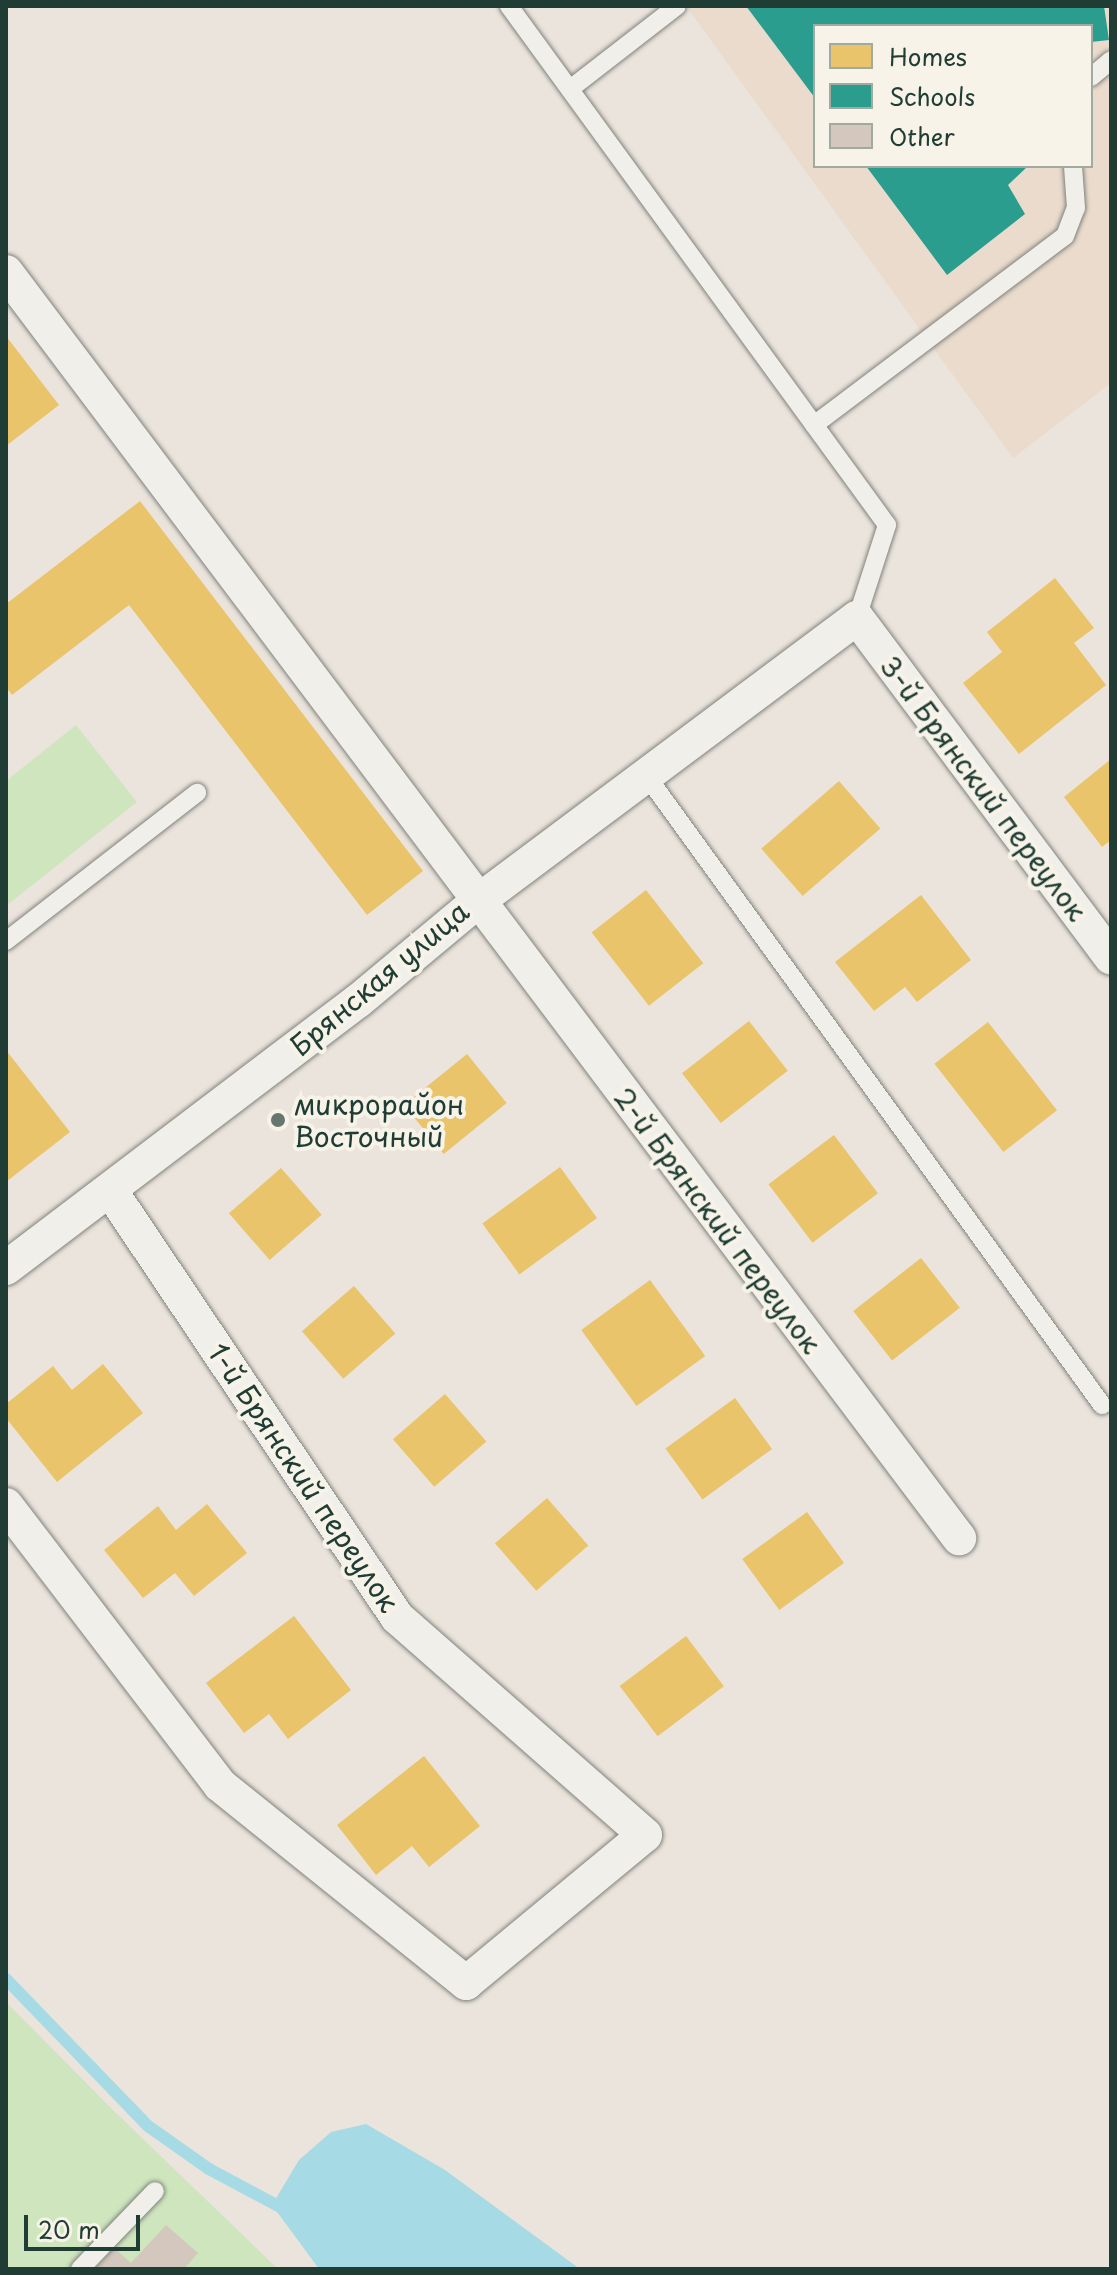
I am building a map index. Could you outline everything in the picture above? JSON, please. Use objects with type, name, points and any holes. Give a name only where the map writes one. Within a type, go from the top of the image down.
[{"type":"street","name":"Брянская улица","points":[[6,272],[477,902],[358,1001],[6,1268]]},
{"type":"street","points":[[477,902],[857,618]]},
{"type":"street","name":"3-й Брянский переулок","points":[[857,618],[1111,958]]},
{"type":"street","name":"2-й Брянский переулок","points":[[477,902],[959,1538]]},
{"type":"street","name":"1-й Брянский переулок","points":[[6,1505],[220,1785],[466,1983],[645,1835],[397,1617],[110,1190]]},
{"type":"lane","points":[[509,6],[887,525],[857,618]]},
{"type":"lane","points":[[570,89],[677,6]]},
{"type":"lane","points":[[1093,75],[1111,60]]},
{"type":"lane","points":[[814,425],[1065,236],[1076,208],[1073,168]]},
{"type":"lane","points":[[646,775],[1102,1405]]},
{"type":"lane","points":[[6,941],[197,793]]},
{"type":"lane","points":[[80,2269],[155,2191]]},
{"type":"shaded area","points":[[686,6],[1111,6],[1111,383],[1013,458]]},
{"type":"green space","points":[[76,725],[137,802],[6,906],[6,781]]},
{"type":"green space","points":[[6,2002],[114,2111],[278,2269],[6,2269]]},
{"type":"water","points":[[366,2124],[445,2170],[580,2269],[319,2269],[272,2205],[299,2160],[331,2132]]},
{"type":"building: Homes","points":[[6,336],[59,405],[6,446]]},
{"type":"building: Homes","points":[[140,501],[423,871],[367,915],[129,605],[12,695],[6,687],[6,604]]},
{"type":"building: Homes","points":[[1055,578],[1094,628],[1074,643],[1106,685],[1019,754],[963,683],[1002,652],[987,632]]},
{"type":"building: Homes","points":[[1111,759],[1111,840],[1102,847],[1064,797]]},
{"type":"building: Homes","points":[[839,781],[880,829],[803,896],[761,849]]},
{"type":"building: Homes","points":[[646,890],[703,963],[649,1006],[592,932]]},
{"type":"building: Homes","points":[[921,895],[971,960],[917,1002],[905,987],[874,1011],[835,962]]},
{"type":"building: Homes","points":[[749,1021],[788,1071],[721,1123],[682,1073]]},
{"type":"building: Homes","points":[[988,1022],[1057,1110],[1003,1152],[934,1064]]},
{"type":"building: Homes","points":[[6,1050],[70,1132],[6,1182]]},
{"type":"building: Homes","points":[[467,1054],[507,1103],[444,1154],[404,1105]]},
{"type":"building: Homes","points":[[834,1135],[878,1193],[812,1243],[769,1184]]},
{"type":"building: Homes","points":[[560,1167],[597,1218],[519,1274],[482,1223]]},
{"type":"building: Homes","points":[[281,1168],[322,1215],[270,1260],[229,1213]]},
{"type":"building: Homes","points":[[921,1258],[960,1308],[892,1361],[853,1311]]},
{"type":"building: Homes","points":[[650,1280],[705,1356],[636,1406],[581,1330]]},
{"type":"building: Homes","points":[[354,1286],[395,1334],[343,1379],[302,1331]]},
{"type":"building: Homes","points":[[103,1364],[143,1413],[57,1482],[6,1418],[6,1404],[53,1366],[72,1390]]},
{"type":"building: Homes","points":[[445,1394],[486,1442],[434,1487],[393,1439]]},
{"type":"building: Homes","points":[[735,1398],[772,1449],[702,1500],[665,1449]]},
{"type":"building: Homes","points":[[547,1498],[588,1546],[536,1591],[495,1543]]},
{"type":"building: Homes","points":[[207,1504],[247,1553],[194,1596],[175,1573],[143,1598],[104,1550],[158,1506],[176,1530]]},
{"type":"building: Homes","points":[[807,1512],[844,1563],[779,1610],[742,1559]]},
{"type":"building: Homes","points":[[294,1616],[351,1690],[288,1739],[269,1714],[244,1733],[206,1683]]},
{"type":"building: Homes","points":[[686,1636],[724,1686],[658,1736],[620,1686]]},
{"type":"building: Homes","points":[[424,1756],[480,1826],[429,1867],[412,1846],[376,1875],[337,1825]]},
{"type":"building: Schools","points":[[746,6],[1104,6],[1109,40],[1093,42],[1093,24],[813,24],[813,95]]},
{"type":"building: Schools","points":[[867,168],[1026,168],[1008,185],[1025,214],[947,275]]},
{"type":"building: Other","points":[[166,2225],[198,2253],[184,2269],[95,2269],[114,2248],[131,2263]]},
{"type":"waterway","points":[[6,1979],[148,2126],[209,2169],[284,2209]]},
{"type":"place","name":"микрорайон Восточный","points":[[278,1120]]}]
